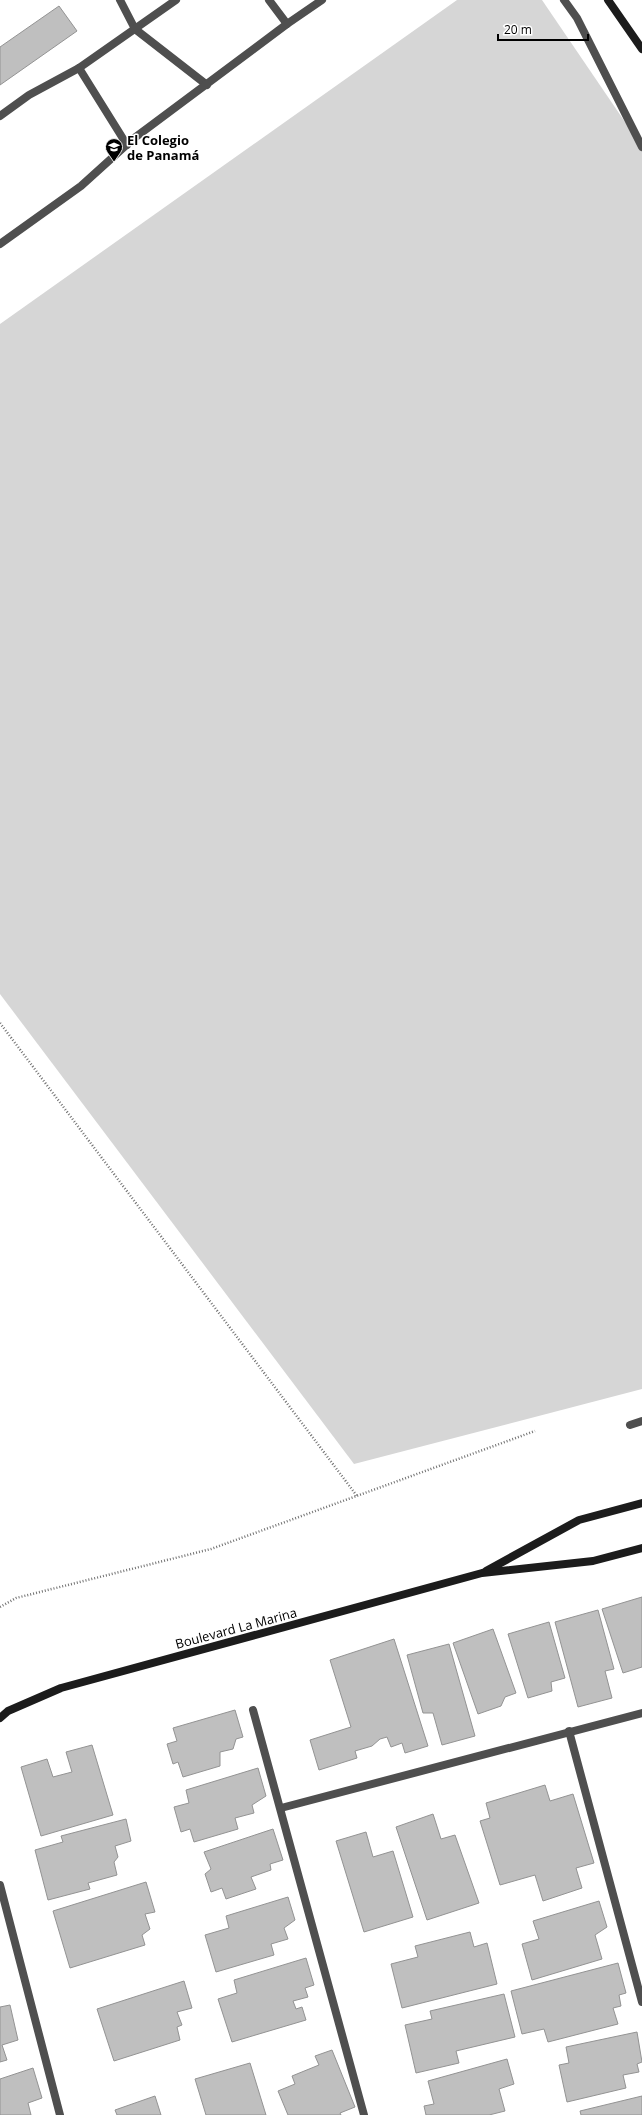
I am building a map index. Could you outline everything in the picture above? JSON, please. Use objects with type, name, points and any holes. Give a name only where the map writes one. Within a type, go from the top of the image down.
[{"type":"street","points":[[120,0],[135,29],[207,84]]},
{"type":"street","points":[[0,116],[29,95],[79,68],[176,0]]},
{"type":"street","points":[[269,0],[287,24]]},
{"type":"street","points":[[0,244],[80,186],[127,145],[207,84],[287,24],[322,0]]},
{"type":"street","points":[[564,0],[577,18],[642,147]]},
{"type":"street","points":[[608,0],[642,49]]},
{"type":"street","points":[[79,68],[127,145]]},
{"type":"street","points":[[630,1425],[642,1421]]},
{"type":"street","name":"Boulevard La Marina","points":[[482,1573],[579,1520],[642,1503]]},
{"type":"street","name":"Boulevard La Marina","points":[[0,1718],[8,1712],[61,1688],[482,1573],[593,1561],[642,1548]]},
{"type":"street","points":[[252,1710],[281,1808],[364,2115]]},
{"type":"street","points":[[281,1808],[642,1712]]},
{"type":"street","points":[[569,1731],[642,2002]]},
{"type":"street","points":[[0,1885],[60,2115]]},
{"type":"path","points":[[0,1023],[357,1496]]},
{"type":"path","points":[[0,1607],[16,1598],[211,1549],[535,1431]]},
{"type":"shaded area","points":[[457,0],[542,0],[642,147],[642,1389],[354,1464],[0,994],[0,324]]},
{"type":"building","points":[[59,6],[77,31],[0,85],[0,47]]},
{"type":"building","points":[[642,1597],[642,1667],[623,1673],[602,1609]]},
{"type":"building","points":[[598,1610],[614,1669],[605,1671],[612,1698],[578,1707],[555,1622]]},
{"type":"building","points":[[549,1622],[565,1678],[551,1682],[552,1691],[528,1698],[508,1634]]},
{"type":"building","points":[[493,1629],[516,1693],[505,1697],[501,1706],[478,1714],[453,1643]]},
{"type":"building","points":[[394,1639],[428,1746],[405,1753],[402,1743],[391,1747],[387,1737],[380,1739],[372,1746],[355,1751],[357,1758],[319,1770],[310,1740],[351,1727],[330,1660]]},
{"type":"building","points":[[449,1644],[475,1736],[442,1745],[433,1713],[423,1713],[407,1655]]},
{"type":"building","points":[[235,1710],[243,1737],[236,1739],[233,1749],[220,1752],[220,1766],[183,1777],[178,1762],[173,1764],[167,1744],[177,1741],[173,1728]]},
{"type":"building","points":[[92,1745],[113,1815],[41,1836],[21,1767],[47,1759],[53,1777],[72,1772],[66,1752]]},
{"type":"building","points":[[258,1768],[266,1796],[252,1805],[254,1813],[235,1818],[238,1829],[194,1842],[190,1829],[181,1832],[174,1807],[189,1803],[186,1790]]},
{"type":"building","points":[[545,1785],[550,1801],[573,1794],[594,1863],[576,1868],[582,1888],[543,1901],[535,1875],[500,1885],[480,1821],[490,1818],[486,1803]]},
{"type":"building","points":[[433,1814],[441,1839],[455,1835],[479,1903],[427,1920],[396,1827]]},
{"type":"building","points":[[126,1819],[131,1841],[115,1846],[118,1857],[114,1862],[117,1875],[88,1883],[90,1889],[48,1900],[35,1850],[63,1842],[61,1836]]},
{"type":"building","points":[[273,1829],[283,1860],[270,1864],[271,1870],[251,1877],[256,1889],[226,1899],[222,1888],[211,1892],[205,1874],[211,1869],[204,1852]]},
{"type":"building","points":[[366,1832],[373,1857],[393,1851],[413,1917],[364,1932],[336,1841]]},
{"type":"building","points":[[146,1882],[155,1912],[145,1914],[150,1929],[142,1935],[145,1945],[70,1968],[53,1911]]},
{"type":"building","points":[[288,1897],[295,1920],[284,1928],[288,1939],[271,1944],[274,1955],[216,1972],[205,1935],[229,1928],[226,1916]]},
{"type":"building","points":[[599,1901],[607,1927],[595,1935],[602,1959],[532,1980],[522,1944],[539,1939],[533,1921]]},
{"type":"building","points":[[470,1932],[474,1947],[487,1943],[497,1984],[402,2008],[391,1964],[418,1957],[415,1946]]},
{"type":"building","points":[[306,1958],[314,1985],[305,1988],[308,1997],[293,2001],[296,2009],[302,2007],[306,2020],[232,2042],[218,1999],[237,1993],[234,1980]]},
{"type":"building","points":[[618,1963],[626,1993],[619,1995],[621,2006],[613,2008],[618,2024],[548,2042],[544,2029],[522,2034],[511,1991]]},
{"type":"building","points":[[184,1981],[192,2008],[177,2012],[182,2025],[177,2027],[180,2040],[114,2061],[97,2009]]},
{"type":"building","points":[[504,1994],[515,2037],[456,2051],[459,2063],[416,2073],[405,2025],[432,2019],[430,2011]]},
{"type":"building","points":[[10,2005],[18,2040],[2,2045],[7,2060],[0,2062],[0,2007]]},
{"type":"building","points":[[637,2032],[642,2062],[637,2064],[639,2072],[623,2075],[626,2088],[567,2102],[559,2065],[569,2063],[566,2047]]},
{"type":"building","points":[[332,2050],[355,2107],[340,2113],[341,2115],[288,2115],[278,2091],[295,2084],[292,2076],[319,2065],[315,2056]]},
{"type":"building","points":[[507,2059],[514,2084],[499,2089],[505,2111],[489,2115],[426,2115],[424,2106],[434,2104],[428,2081]]},
{"type":"building","points":[[250,2063],[266,2115],[206,2115],[195,2079]]},
{"type":"building","points":[[33,2068],[42,2098],[28,2103],[31,2115],[0,2115],[0,2079]]},
{"type":"building","points":[[155,2096],[161,2115],[117,2115],[115,2110]]},
{"type":"building","points":[[642,2096],[642,2115],[581,2115],[580,2111]]},
{"type":"place","name":"El Colegio de Panamá","points":[[114,162]]}]
